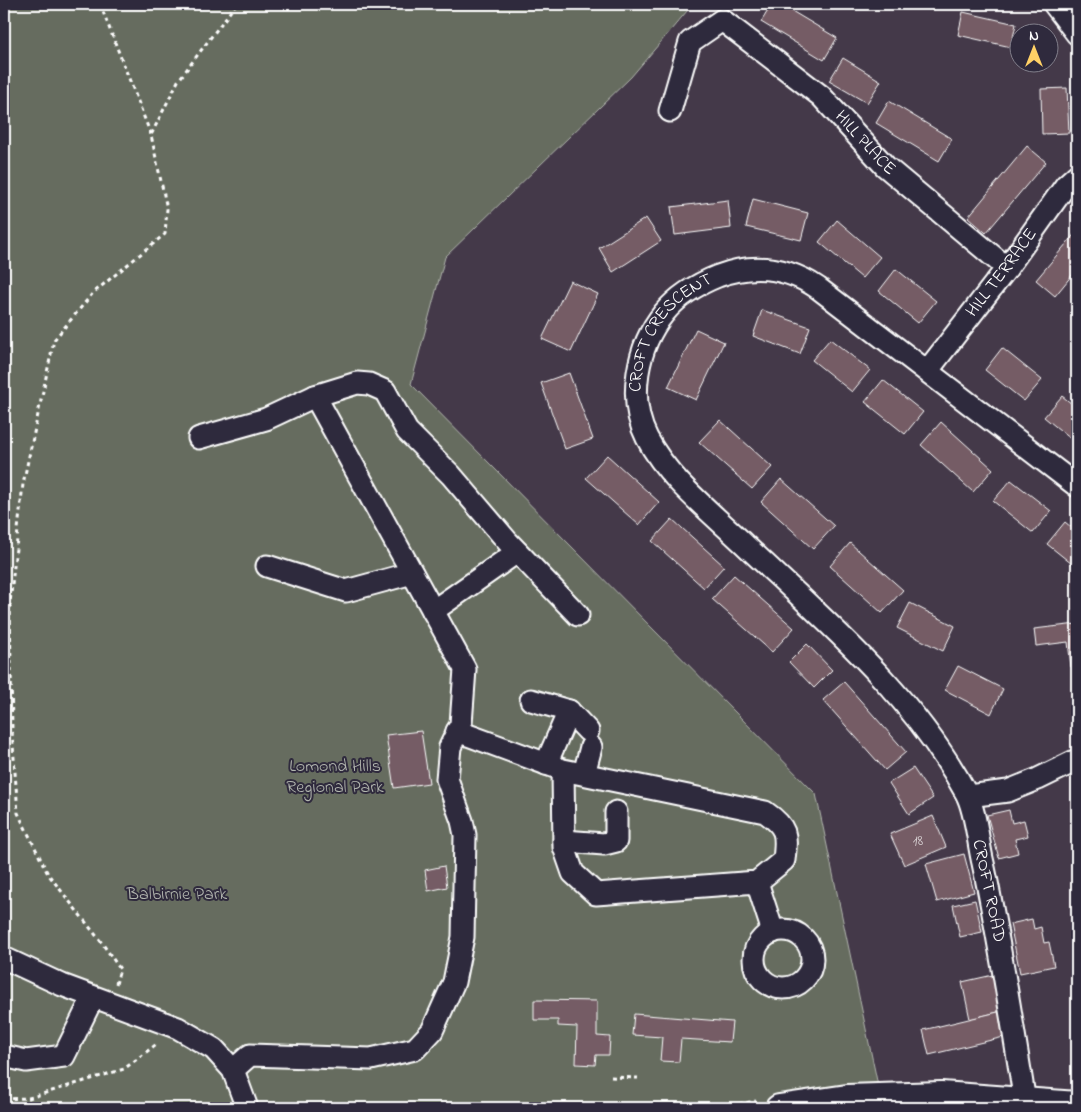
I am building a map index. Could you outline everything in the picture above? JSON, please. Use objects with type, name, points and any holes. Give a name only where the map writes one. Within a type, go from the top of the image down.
[{"type":"main road","points":[[779,1108],[847,1098],[944,1102],[1025,1102],[1077,1106]]},
{"type":"street","points":[[1054,4],[1077,34]]},
{"type":"street","name":"HILL PLACE","points":[[670,110],[690,42],[722,20],[822,96],[885,166],[1007,268]]},
{"type":"street","name":"HILL TERRACE","points":[[928,370],[1007,268],[1066,185],[1077,175]]},
{"type":"street","name":"CROFT CRESCENT","points":[[968,796],[921,724],[893,690],[866,661],[713,514],[656,454],[640,423],[637,400],[641,359],[654,328],[664,313],[674,302],[696,286],[735,270],[761,268],[782,270],[803,278],[928,370],[1077,486]]},
{"type":"street","points":[[199,438],[266,419],[315,396],[357,383],[369,384],[385,391],[408,430],[452,475],[517,552],[578,616]]},
{"type":"street","points":[[233,1070],[250,1055],[371,1058],[415,1049],[432,1032],[454,982],[463,937],[464,835],[462,821],[446,779],[450,747],[461,724],[465,670],[315,396]]},
{"type":"street","points":[[433,611],[517,552]]},
{"type":"street","points":[[267,566],[346,591],[412,574]]},
{"type":"street","points":[[531,700],[569,712],[589,739],[584,774]]},
{"type":"street","points":[[457,731],[555,767],[765,812],[780,823],[787,838],[784,860],[757,882],[596,894],[572,873],[564,841],[555,767],[569,712]]},
{"type":"street","points":[[968,796],[1008,791],[1077,760]]},
{"type":"street","name":"CROFT ROAD","points":[[968,796],[996,924],[1025,1102]]},
{"type":"street","points":[[564,841],[604,844],[616,841],[616,812]]},
{"type":"street","points":[[757,882],[773,932]]},
{"type":"street","points":[[4,958],[62,985],[178,1028],[214,1049],[233,1070],[246,1108]]},
{"type":"street","points":[[4,1056],[26,1061],[64,1056],[102,1000]]},
{"type":"path","points":[[100,4],[151,135],[167,209],[165,234],[93,293],[54,340],[23,484],[10,603],[12,731],[18,813],[48,874],[120,969],[102,1000]]},
{"type":"path","points":[[151,135],[178,81],[236,4]]},
{"type":"path","points":[[4,1099],[28,1098],[124,1069],[178,1028]]},
{"type":"path","points":[[611,1077],[638,1078]]},
{"type":"green space","name":"Lomond Hills Regional Park","points":[[4,4],[693,4],[631,77],[445,257],[411,384],[816,794],[880,1095],[819,1108],[4,1108]]},
{"type":"building","points":[[772,4],[780,4],[837,38],[824,60],[761,22]]},
{"type":"building","points":[[963,12],[1008,22],[1008,46],[958,35]]},
{"type":"building","points":[[843,58],[881,81],[867,103],[829,81]]},
{"type":"building","points":[[1067,88],[1069,133],[1042,134],[1041,89]]},
{"type":"building","points":[[889,101],[952,139],[939,161],[876,123]]},
{"type":"building","points":[[1027,146],[1046,162],[986,233],[968,217]]},
{"type":"building","points":[[753,199],[808,213],[801,240],[746,227]]},
{"type":"building","points":[[728,200],[731,228],[675,235],[671,207]]},
{"type":"building","points":[[646,218],[661,241],[613,272],[599,248]]},
{"type":"building","points":[[837,220],[880,257],[862,278],[819,242]]},
{"type":"building","points":[[1077,231],[1077,269],[1055,296],[1036,280]]},
{"type":"building","points":[[896,269],[936,301],[918,323],[879,291]]},
{"type":"building","points":[[570,281],[598,294],[571,352],[542,339]]},
{"type":"building","points":[[762,310],[810,327],[800,354],[753,336]]},
{"type":"building","points":[[696,329],[724,342],[696,400],[668,387]]},
{"type":"building","points":[[830,339],[870,370],[852,392],[812,360]]},
{"type":"building","points":[[1002,348],[1042,380],[1024,401],[985,370]]},
{"type":"building","points":[[569,373],[593,439],[565,449],[541,383]]},
{"type":"building","points":[[883,380],[923,412],[905,434],[865,402]]},
{"type":"building","points":[[1062,396],[1077,408],[1077,444],[1044,417]]},
{"type":"building","points":[[720,420],[772,467],[752,489],[699,442]]},
{"type":"building","points":[[941,422],[993,469],[973,492],[921,445]]},
{"type":"building","points":[[607,455],[659,502],[639,525],[586,478]]},
{"type":"building","points":[[781,479],[834,526],[813,549],[761,502]]},
{"type":"building","points":[[1011,480],[1051,511],[1033,533],[993,501]]},
{"type":"building","points":[[672,519],[724,566],[704,588],[652,541]]},
{"type":"building","points":[[1065,522],[1077,532],[1077,568],[1047,544]]},
{"type":"building","points":[[850,543],[903,590],[882,613],[830,566]]},
{"type":"building","points":[[734,575],[794,628],[772,652],[712,599]]},
{"type":"building","points":[[910,603],[955,626],[943,651],[897,628]]},
{"type":"building","points":[[1077,624],[1077,666],[1071,667],[1068,642],[1036,646],[1034,629]]},
{"type":"building","points":[[807,644],[832,670],[814,688],[789,662]]},
{"type":"building","points":[[958,666],[1003,689],[991,714],[945,690]]},
{"type":"building","points":[[844,682],[906,752],[885,770],[823,700]]},
{"type":"building","points":[[421,731],[429,783],[394,788],[386,735]]},
{"type":"building","points":[[913,768],[933,798],[909,814],[889,783]]},
{"type":"building","points":[[1009,810],[1012,823],[1024,820],[1028,836],[1015,839],[1018,853],[999,858],[987,815]]},
{"type":"building","points":[[933,816],[946,847],[904,865],[890,834]]},
{"type":"building","points":[[964,854],[974,892],[937,902],[926,864]]},
{"type":"building","points":[[444,866],[447,887],[428,891],[425,870]]},
{"type":"building","points":[[975,900],[982,932],[960,937],[953,905]]},
{"type":"building","points":[[1032,919],[1034,929],[1041,927],[1044,943],[1049,942],[1054,966],[1020,973],[1010,924]]},
{"type":"building","points":[[993,975],[1002,1011],[970,1019],[962,982]]},
{"type":"building","points":[[534,1000],[597,1001],[597,1036],[610,1037],[609,1055],[596,1055],[595,1065],[576,1064],[577,1027],[558,1026],[558,1020],[534,1020]]},
{"type":"building","points":[[1002,1011],[1008,1036],[929,1055],[923,1030]]},
{"type":"building","points":[[634,1014],[732,1022],[730,1042],[681,1039],[679,1062],[660,1061],[662,1037],[632,1035]]},
{"type":"park label","name":"Balbirnie Park","points":[[177,895]]}]
